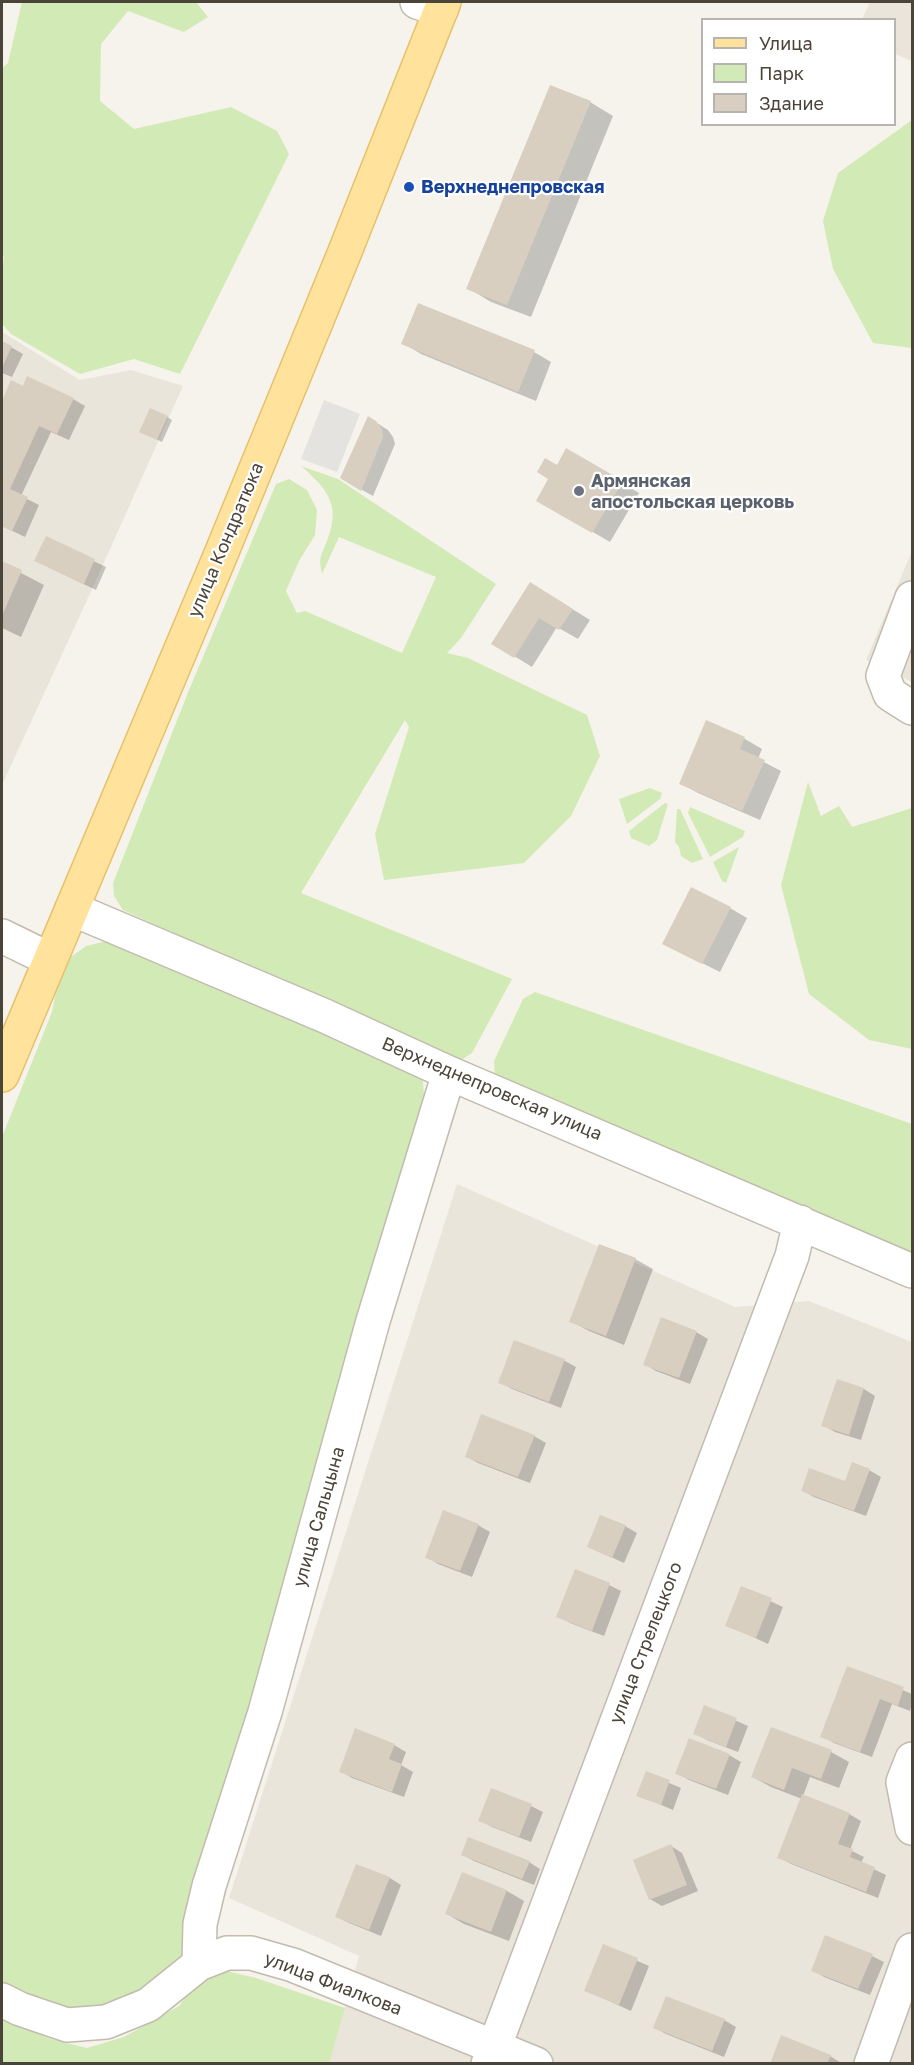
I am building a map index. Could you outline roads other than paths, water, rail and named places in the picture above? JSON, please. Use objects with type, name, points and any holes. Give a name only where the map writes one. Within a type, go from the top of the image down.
[{"type":"main road","name":"улица Кондратюка","points":[[2,1075],[221,554],[348,243],[434,4]]},
{"type":"street","points":[[912,598],[883,676],[890,694],[912,708]]},
{"type":"street","name":"Верхнеднепровская улица","points":[[72,909],[325,1016],[449,1073],[912,1271]]},
{"type":"street","points":[[2,936],[49,959]]},
{"type":"street","name":"улица Сальцына","points":[[199,1964],[200,1924],[209,1886],[265,1712],[373,1321],[449,1073]]},
{"type":"street","name":"улица Стрелецкого","points":[[491,2055],[792,1256],[800,1222]]},
{"type":"street","points":[[912,1759],[903,1782],[912,1828]]},
{"type":"street","points":[[871,2064],[912,1950]]},
{"type":"street","name":"улица Фиалкова","points":[[2,2000],[20,2009],[67,2025],[106,2022],[148,2005],[199,1964],[227,1953],[251,1953],[292,1965],[491,2055],[536,2064]]},
{"type":"place","name":"Верхнеднепровская","points":[[409,187]]},
{"type":"place","name":"Армянская апостольская церковь","points":[[579,491]]}]
